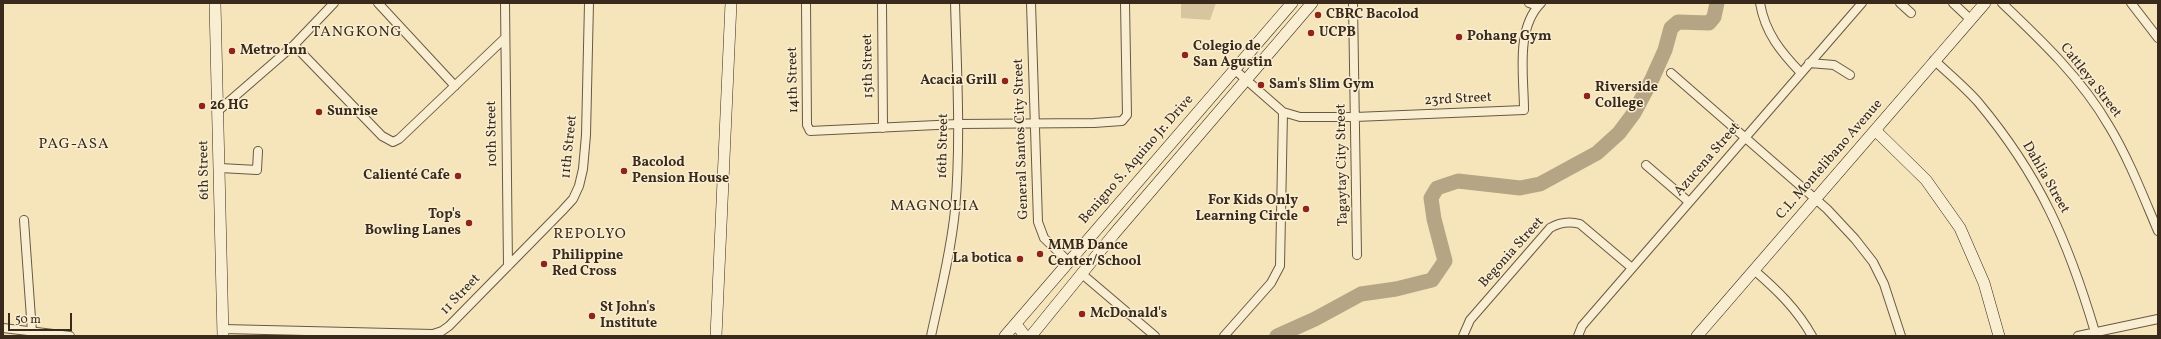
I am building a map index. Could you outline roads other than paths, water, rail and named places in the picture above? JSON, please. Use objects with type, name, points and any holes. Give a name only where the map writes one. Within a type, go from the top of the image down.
[{"type":"street","name":"6th Street","points":[[215,3],[223,332]]},
{"type":"street","points":[[218,110],[294,45],[334,3]]},
{"type":"street","points":[[378,3],[456,86]]},
{"type":"street","name":"10th Street","points":[[505,3],[508,266]]},
{"type":"street","name":"11th Street","points":[[508,266],[573,199],[579,186],[586,135],[589,3]]},
{"type":"street","points":[[716,336],[731,3]]},
{"type":"street","name":"14th Street","points":[[806,3],[808,129],[810,131],[883,128]]},
{"type":"street","name":"15th Street","points":[[882,3],[883,128]]},
{"type":"street","name":"16th Street","points":[[931,336],[953,230],[958,124],[955,3]]},
{"type":"street","name":"General Santos City Street","points":[[1031,3],[1034,124],[1040,230],[1044,238],[1069,262]]},
{"type":"street","points":[[883,128],[958,124],[1118,122],[1125,119],[1127,115],[1125,3]]},
{"type":"street","name":"Benigno S. Aquino Jr. Drive","points":[[1005,336],[1292,3]]},
{"type":"street","points":[[1031,336],[1114,234],[1312,3]]},
{"type":"street","name":"Tagaytay City Street","points":[[1353,3],[1354,118],[1358,255]]},
{"type":"street","points":[[1529,3],[1540,5]]},
{"type":"street","points":[[1760,3],[1769,34],[1782,53],[1801,73]]},
{"type":"street","name":"Azucena Street","points":[[1578,336],[1582,326],[1862,3]]},
{"type":"street","points":[[1900,3],[1911,13]]},
{"type":"street","points":[[1953,3],[1970,19]]},
{"type":"street","name":"C.L. Montelibano Avenue","points":[[1697,336],[1815,199],[1876,131],[1934,60],[1984,3]]},
{"type":"street","name":"Cattleya Street","points":[[2002,3],[2036,35],[2077,81],[2109,126],[2137,181],[2158,231]]},
{"type":"street","points":[[2131,3],[2158,38]]},
{"type":"street","name":"23rd Street","points":[[1283,112],[1300,117],[1354,118],[1524,110],[1524,36],[1526,25],[1540,5]]},
{"type":"street","points":[[294,45],[382,136],[393,142],[399,139],[505,38]]},
{"type":"street","name":"Dahlia Street","points":[[1934,60],[1977,101],[2005,137],[2036,183],[2058,225],[2077,273],[2095,332]]},
{"type":"street","points":[[1809,63],[1834,65],[1850,75]]},
{"type":"street","points":[[1224,336],[1271,283],[1280,266],[1283,112],[1235,70]]},
{"type":"street","points":[[1671,73],[1815,199],[1856,239],[1872,262],[1884,284],[1901,336]]},
{"type":"street","points":[[1876,131],[1926,180],[1960,228],[1984,283],[1999,336]]},
{"type":"street","points":[[1181,132],[1193,143]]},
{"type":"street","points":[[220,168],[256,171],[258,151]]},
{"type":"street","points":[[1646,165],[1689,202]]},
{"type":"street","points":[[24,220],[32,332]]},
{"type":"street","name":"Begonia Street","points":[[1463,336],[1470,320],[1550,228],[1557,224],[1572,222],[1580,224],[1632,268]]},
{"type":"street","points":[[1102,224],[1114,234]]},
{"type":"street","name":"11 Street","points":[[223,332],[337,334],[429,333],[442,331],[449,326],[508,266]]},
{"type":"street","points":[[1754,270],[1780,292],[1802,319],[1812,336]]},
{"type":"street","points":[[1082,274],[1155,336]]},
{"type":"street","points":[[2078,336],[2158,319]]},
{"type":"street","points":[[1016,324],[1025,336]]},
{"type":"street","points":[[3,328],[70,336]]},
{"type":"waterway","points":[[1277,336],[1315,319],[1361,294],[1396,289],[1432,280],[1445,261],[1434,219],[1431,198],[1437,188],[1458,181],[1520,188],[1540,184],[1597,153],[1619,133],[1634,113],[1665,50],[1671,28],[1678,22],[1709,23],[1714,17],[1717,3]]},
{"type":"place","name":"CBRC Bacolod","points":[[1318,15]]},
{"type":"place","name":"UCPB","points":[[1311,33]]},
{"type":"place","name":"Pohang Gym","points":[[1459,37]]},
{"type":"place","name":"Metro Inn","points":[[232,51]]},
{"type":"place","name":"Colegio de San Agustin","points":[[1185,55]]},
{"type":"place","name":"Acacia Grill","points":[[1005,81]]},
{"type":"place","name":"Sam's Slim Gym","points":[[1261,85]]},
{"type":"place","name":"Riverside College","points":[[1587,96]]},
{"type":"place","name":"26 HG","points":[[202,106]]},
{"type":"place","name":"Sunrise","points":[[319,112]]},
{"type":"place","name":"Bacolod Pension House","points":[[624,171]]},
{"type":"place","name":"Calienté Cafe","points":[[458,176]]},
{"type":"place","name":"For Kids Only Learning Circle","points":[[1306,209]]},
{"type":"place","name":"Top's Bowling Lanes","points":[[469,223]]},
{"type":"place","name":"MMB Dance Center/School","points":[[1040,254]]},
{"type":"place","name":"La botica","points":[[1020,259]]},
{"type":"place","name":"Philippine Red Cross","points":[[544,264]]},
{"type":"place","name":"McDonald's","points":[[1082,314]]},
{"type":"place","name":"St John's Institute","points":[[592,316]]},
{"type":"district","name":"TANGKONG","points":[[357,33]]},
{"type":"district","name":"PAG-ASA","points":[[74,145]]},
{"type":"district","name":"MAGNOLIA","points":[[935,207]]},
{"type":"district","name":"REPOLYO","points":[[590,235]]}]
